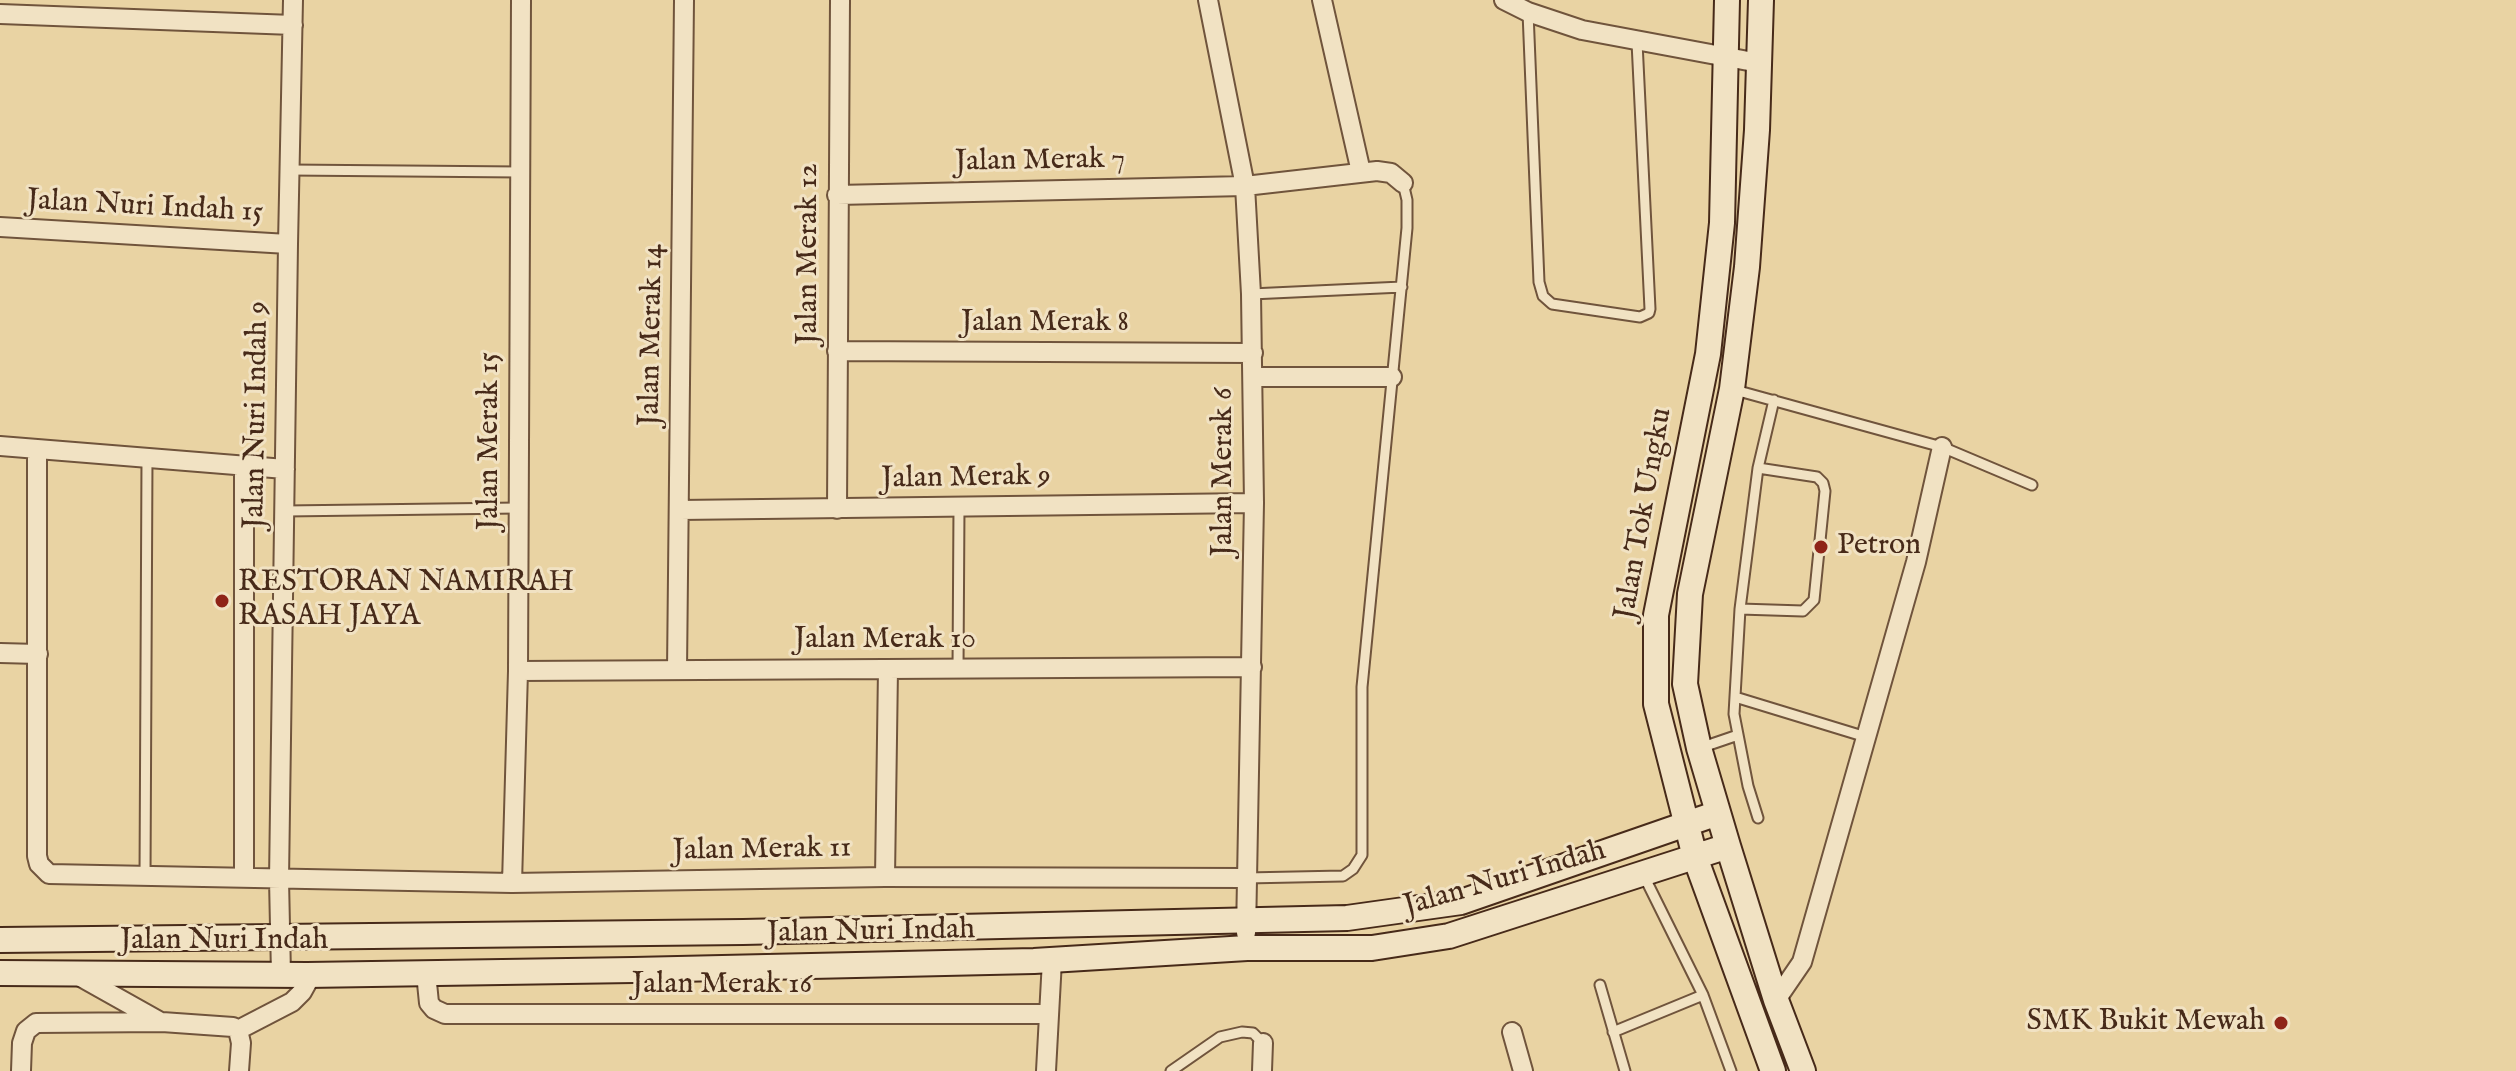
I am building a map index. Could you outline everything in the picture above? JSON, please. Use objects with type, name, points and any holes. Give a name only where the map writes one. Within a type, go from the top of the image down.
[{"type":"main road","name":"Jalan Tok Ungku","points":[[1727,0],[1722,223],[1708,354],[1656,615],[1656,704],[1695,857],[1773,1071]]},
{"type":"main road","name":"Jalan Tok Ungku","points":[[1761,0],[1747,267],[1732,389],[1690,594],[1685,684],[1699,748],[1728,846],[1776,1000],[1803,1071]]},
{"type":"main road","name":"Jalan Nuri Indah","points":[[0,940],[743,932],[1347,918],[1461,902],[1718,813]]},
{"type":"main road","name":"Jalan Nuri Indah","points":[[0,973],[426,973],[1052,960],[1247,948],[1372,948],[1449,936],[1728,846]]},
{"type":"street","name":"Jalan Nuri Indah 9","points":[[281,975],[279,879],[293,0]]},
{"type":"street","name":"Jalan Merak 15","points":[[512,883],[518,671],[521,0]]},
{"type":"street","name":"Jalan Merak 14","points":[[677,670],[684,0]]},
{"type":"street","name":"Jalan Merak 12","points":[[837,509],[840,0]]},
{"type":"street","name":"Jalan Merak 6","points":[[1208,0],[1245,186],[1251,294],[1254,503],[1245,918],[1247,948]]},
{"type":"street","points":[[1322,0],[1361,172]]},
{"type":"street","points":[[1504,0],[1528,12],[1582,30],[1759,63]]},
{"type":"street","points":[[0,14],[293,25]]},
{"type":"street","name":"Jalan Merak 7","points":[[837,195],[1245,186],[1377,171],[1391,173],[1403,183]]},
{"type":"street","name":"Jalan Nuri Indah 15","points":[[0,227],[288,244]]},
{"type":"street","name":"Jalan Merak 8","points":[[837,351],[1253,353]]},
{"type":"street","points":[[1254,377],[1392,377]]},
{"type":"street","points":[[0,446],[285,469]]},
{"type":"street","points":[[1776,1000],[1802,962],[1916,562],[1942,447]]},
{"type":"street","points":[[0,653],[38,654],[37,449]]},
{"type":"street","points":[[244,466],[244,878]]},
{"type":"street","name":"Jalan Merak 9","points":[[680,510],[1254,503]]},
{"type":"street","name":"Jalan Merak 11","points":[[38,654],[39,864],[44,871],[56,876],[512,883],[885,877],[1246,878]]},
{"type":"street","name":"Jalan Merak 10","points":[[518,671],[1252,667]]},
{"type":"street","points":[[885,877],[888,669]]},
{"type":"street","points":[[1046,1071],[1052,960]]},
{"type":"street","name":"Jalan Merak 16","points":[[426,973],[429,1003],[445,1014],[1049,1014]]},
{"type":"street","points":[[75,974],[162,1022]]},
{"type":"street","points":[[238,1030],[292,1002],[307,983],[307,975]]},
{"type":"street","points":[[21,1071],[22,1043],[26,1031],[36,1023],[162,1022],[229,1026],[238,1030]]},
{"type":"street","points":[[238,1030],[241,1043],[239,1071]]},
{"type":"street","points":[[1512,1032],[1523,1071]]},
{"type":"street","points":[[1262,1071],[1263,1043]]},
{"type":"lane","points":[[1528,12],[1539,282],[1543,296],[1552,304],[1640,317],[1649,313],[1646,44]]},
{"type":"lane","points":[[289,170],[520,172]]},
{"type":"lane","points":[[1246,878],[1343,876],[1353,869],[1362,855],[1362,687],[1407,228],[1407,200],[1403,183]]},
{"type":"lane","points":[[1251,294],[1402,287]]},
{"type":"lane","points":[[1732,389],[1942,447],[2032,485]]},
{"type":"lane","points":[[1758,818],[1748,786],[1734,714],[1740,609],[1758,468],[1774,400]]},
{"type":"lane","points":[[145,877],[147,459]]},
{"type":"lane","points":[[1740,609],[1803,611],[1814,600],[1825,491],[1823,483],[1817,477],[1758,468]]},
{"type":"lane","points":[[958,669],[959,507]]},
{"type":"lane","points":[[285,511],[518,508]]},
{"type":"lane","points":[[1735,697],[1866,737]]},
{"type":"lane","points":[[1699,748],[1738,735]]},
{"type":"lane","points":[[1643,874],[1703,995],[1731,1071]]},
{"type":"lane","points":[[1600,985],[1625,1071]]},
{"type":"lane","points":[[1613,1032],[1703,995]]},
{"type":"lane","points":[[1171,1071],[1220,1037],[1253,1033],[1263,1043]]},
{"type":"place","name":"Petron","points":[[1821,547]]},
{"type":"place","name":"RESTORAN NAMIRAH RASAH JAYA","points":[[222,601]]},
{"type":"place","name":"SMK Bukit Mewah","points":[[2281,1023]]}]
